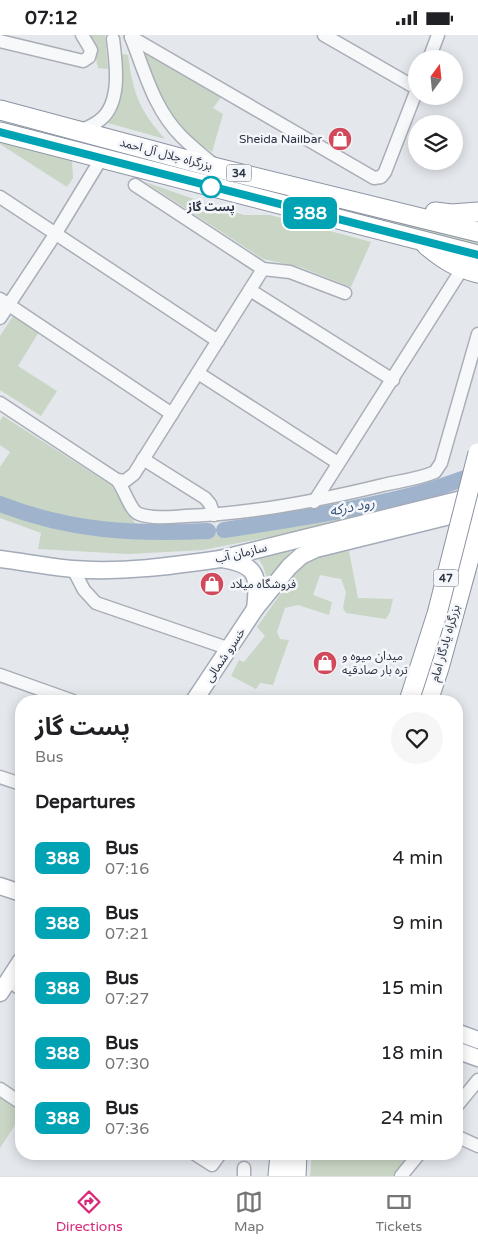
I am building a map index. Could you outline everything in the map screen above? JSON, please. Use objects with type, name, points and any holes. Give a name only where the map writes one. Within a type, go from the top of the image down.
[{"type":"highway","name":"بزرگراه جلال آل احمد","points":[[0,110],[217,168],[478,232]]},
{"type":"highway","name":"بزرگراه جلال آل احمد","points":[[0,131],[101,159],[478,255]]},
{"type":"highway","points":[[375,207],[452,215],[478,212]]},
{"type":"highway","points":[[421,241],[446,261],[470,271]]},
{"type":"highway","name":"بزرگراه یادگار امام","points":[[411,695],[437,614],[478,453]]},
{"type":"highway","name":"بزرگراه یادگار امام","points":[[430,695],[478,527]]},
{"type":"highway","points":[[278,1176],[279,1160]]},
{"type":"highway","points":[[296,1176],[297,1160]]},
{"type":"main road","name":"سازمان آب","points":[[256,609],[289,567],[301,556],[316,549],[478,495]]},
{"type":"main road","name":"سازمان آب","points":[[0,559],[73,569],[129,569],[220,559],[391,524],[478,509]]},
{"type":"main road","points":[[220,559],[242,564],[253,573],[257,579],[258,586],[256,609]]},
{"type":"main road","name":"خسرو شمالی","points":[[198,695],[256,609]]},
{"type":"main road","points":[[0,886],[15,891]]},
{"type":"main road","points":[[10,987],[15,975]]},
{"type":"main road","points":[[463,1035],[478,1040]]},
{"type":"main road","points":[[463,1053],[478,1058]]},
{"type":"street","points":[[0,41],[83,61],[89,57],[91,49],[82,35]]},
{"type":"street","points":[[324,35],[408,83]]},
{"type":"street","points":[[432,50],[438,35]]},
{"type":"street","points":[[113,37],[118,47],[125,47],[129,43],[131,36]]},
{"type":"street","points":[[131,36],[148,86],[162,113],[180,136],[217,168]]},
{"type":"street","points":[[131,36],[374,177],[381,177],[385,173],[411,105]]},
{"type":"street","points":[[80,131],[101,120],[112,102],[116,68],[113,37]]},
{"type":"street","points":[[0,318],[4,302],[56,233],[101,159]]},
{"type":"street","points":[[135,185],[263,269],[290,272],[345,293]]},
{"type":"street","points":[[0,197],[218,341]]},
{"type":"street","points":[[117,480],[125,481],[131,477],[263,269]]},
{"type":"street","points":[[314,502],[393,380],[470,271]]},
{"type":"street","points":[[250,290],[393,380]]},
{"type":"street","points":[[4,302],[172,414]]},
{"type":"street","points":[[0,403],[117,480],[124,489],[133,510],[138,514],[159,517],[214,515],[314,502],[435,472],[441,463],[478,334]]},
{"type":"street","points":[[198,373],[338,463]]},
{"type":"street","points":[[143,459],[205,498],[210,504],[214,515]]},
{"type":"street","points":[[73,569],[84,591],[96,603],[230,649]]},
{"type":"street","points":[[0,675],[56,695]]},
{"type":"street","points":[[0,777],[15,782]]},
{"type":"street","points":[[463,1098],[478,1080]]},
{"type":"street","points":[[0,1089],[15,1099]]},
{"type":"street","points":[[463,1139],[478,1146]]},
{"type":"street","points":[[204,1160],[212,1165],[216,1160]]},
{"type":"street","points":[[403,1175],[414,1160]]},
{"type":"green space","points":[[91,35],[105,35],[108,69],[98,68]]},
{"type":"green space","points":[[144,51],[221,97],[213,108],[223,114],[212,152],[187,133],[158,96],[147,66]]},
{"type":"green space","points":[[123,54],[128,55],[135,91],[143,110],[165,139],[108,123],[119,104],[121,58]]},
{"type":"green space","points":[[0,115],[478,239],[478,246],[96,147],[0,120]]},
{"type":"green space","points":[[0,137],[72,160],[73,178],[67,187],[0,144]]},
{"type":"green space","points":[[145,182],[244,215],[270,215],[371,242],[351,287],[300,267],[263,259]]},
{"type":"green space","points":[[13,316],[39,332],[18,366],[57,391],[41,416],[0,390],[0,336]]},
{"type":"green space","points":[[3,416],[111,485],[138,528],[89,524],[32,512],[0,497],[0,467],[10,452],[0,445],[0,421]]},
{"type":"green space","points":[[438,491],[439,497],[334,524],[203,550],[128,554],[38,549],[41,533],[0,518],[0,506],[38,520],[116,535],[196,535],[237,532],[316,520]]},
{"type":"green space","points":[[292,549],[269,585],[263,566],[255,554]]},
{"type":"green space","points":[[349,551],[358,598],[393,599],[386,619],[346,613],[343,608],[346,592],[341,579],[320,575],[313,595],[332,602],[329,615],[298,605],[285,608],[277,632],[280,639],[289,640],[273,685],[260,683],[256,689],[231,676],[239,660],[244,662],[265,636],[257,627],[308,558]]},
{"type":"green space","points":[[0,1094],[15,1104],[15,1125],[0,1148]]},
{"type":"green space","points":[[311,1160],[405,1160],[393,1176],[310,1176]]},
{"type":"waterway","name":"رود درکه","points":[[224,530],[371,505],[427,491],[478,474]]},
{"type":"waterway","name":"رود درکه","points":[[0,504],[78,526],[128,531],[208,531]]},
{"type":"bus line","name":"388","points":[[0,132],[478,255]]},
{"type":"place","name":"Sheida Nailbar","points":[[340,139]]},
{"type":"place","name":"پست گاز","points":[[211,187]]},
{"type":"place","name":"فروشگاه میلاد","points":[[212,584]]},
{"type":"place","name":"میدان میوه و تره بار صادقیه","points":[[325,663]]}]
